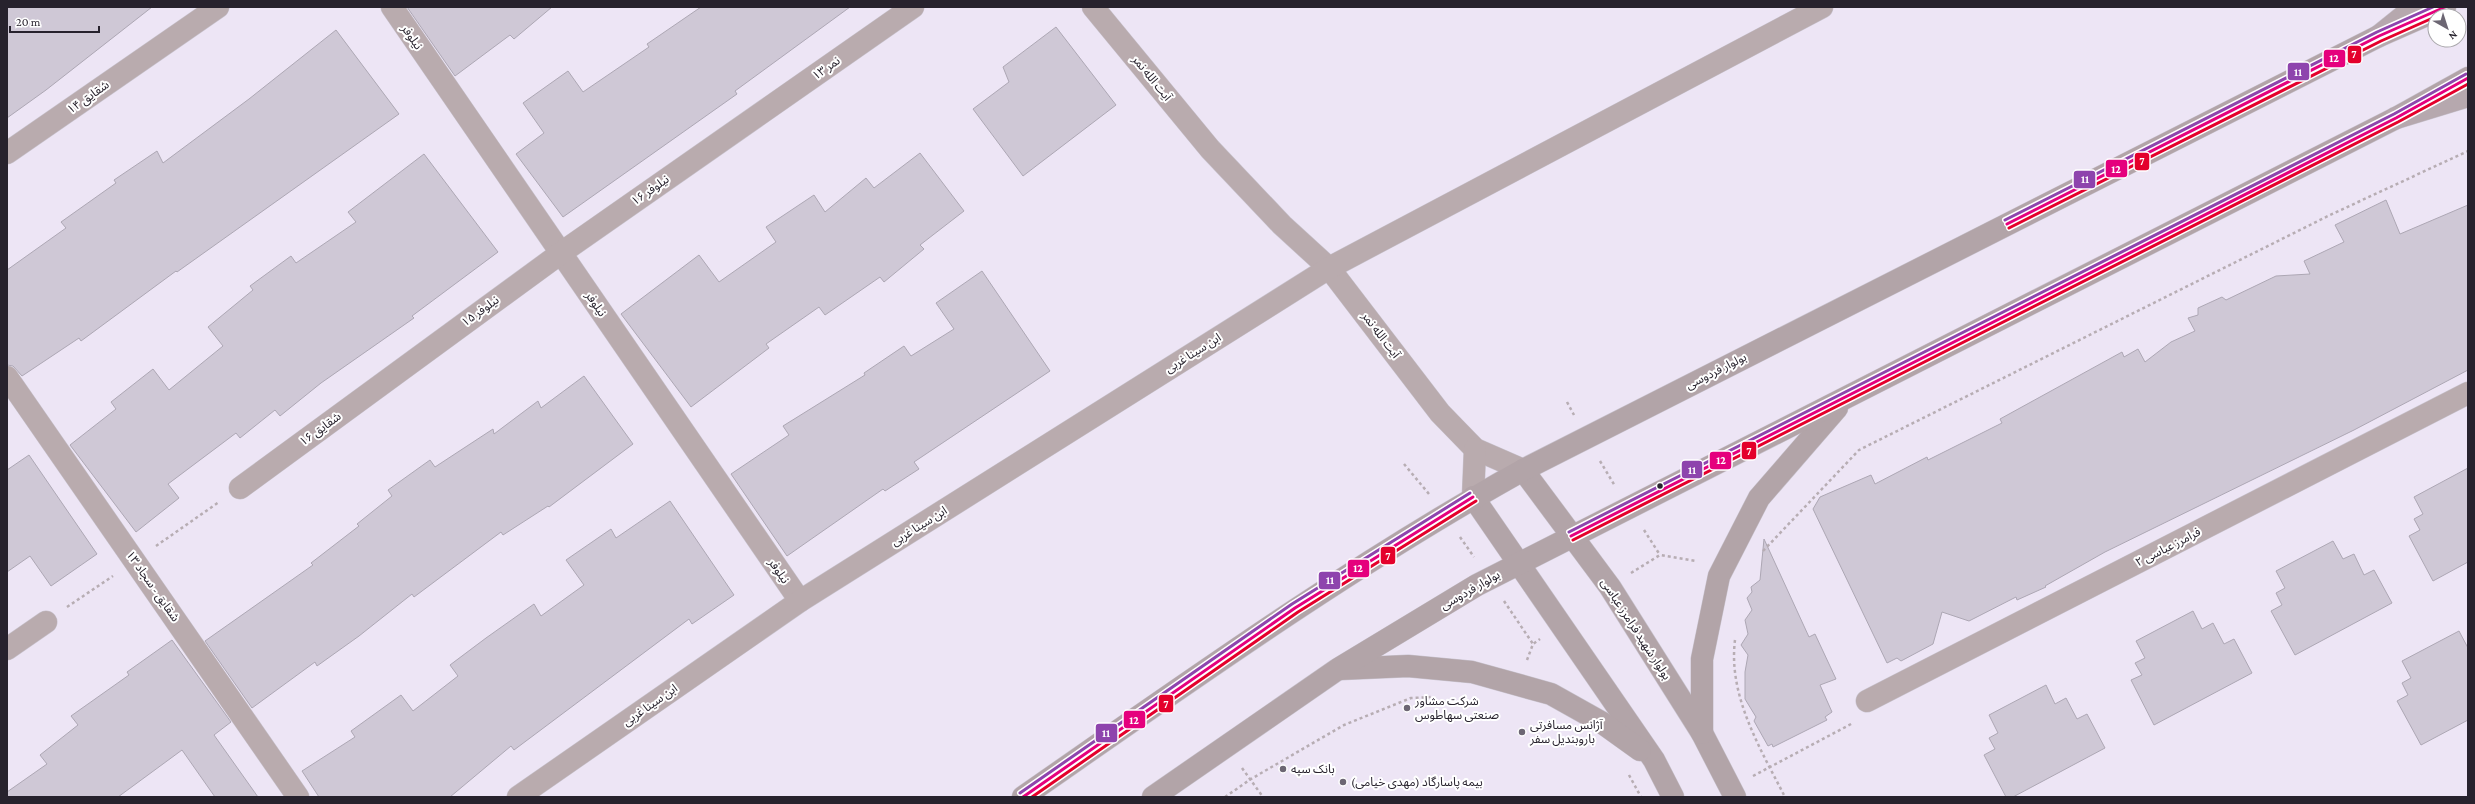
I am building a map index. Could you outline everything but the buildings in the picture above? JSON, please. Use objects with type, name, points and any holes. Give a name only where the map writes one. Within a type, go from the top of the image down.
[{"type":"highway","points":[[2379,36],[2415,7]]},
{"type":"highway","points":[[2396,118],[2468,96]]},
{"type":"main road","name":"بولوار فردوسی","points":[[1022,797],[1295,608],[1444,514],[1523,470],[1586,436],[2379,36],[2445,7]]},
{"type":"main road","name":"بولوار فردوسی","points":[[1153,797],[1338,669],[1518,563],[2396,118],[2468,78]]},
{"type":"main road","points":[[1702,732],[1702,659],[1719,576],[1759,498],[1844,399]]},
{"type":"main road","name":"بولوار شهید فرامرز عباسی","points":[[1523,470],[1610,587],[1702,732],[1733,792]]},
{"type":"main road","points":[[1473,498],[1654,760],[1673,797]]},
{"type":"main road","points":[[1338,669],[1408,666],[1472,672],[1551,694],[1601,722],[1654,760]]},
{"type":"street","name":"شقایق ۱۴","points":[[7,153],[218,7]]},
{"type":"street","name":"نیلوفر","points":[[392,7],[800,601]]},
{"type":"street","name":"نمر ۱۳","points":[[739,128],[912,7]]},
{"type":"street","name":"آیت الله نمر","points":[[1093,7],[1210,149],[1282,225],[1329,268],[1440,413],[1475,449],[1523,470]]},
{"type":"street","name":"ابن سینا غربی","points":[[518,797],[800,601],[1329,268],[1822,7]]},
{"type":"street","name":"نیلوفر ۱۶","points":[[561,253],[739,128]]},
{"type":"street","name":"نیلوفر ۱۵","points":[[400,370],[561,253]]},
{"type":"street","name":"شقایق ۱۶","points":[[240,488],[400,370]]},
{"type":"street","name":"شقایق - سجاد ۱۳","points":[[7,377],[298,797]]},
{"type":"street","name":"فرامرز عباسی ۲","points":[[1867,701],[2468,393]]},
{"type":"street","points":[[1473,498],[1475,449]]},
{"type":"street","points":[[7,649],[46,622]]},
{"type":"path","points":[[1758,556],[1859,450],[2330,215],[2468,151]]},
{"type":"path","points":[[1567,402],[1629,508],[1660,555]]},
{"type":"path","points":[[1404,464],[1444,514],[1533,644]]},
{"type":"path","points":[[1736,633],[1733,655],[1745,718],[1785,797]]},
{"type":"path","points":[[1225,797],[1344,725],[1411,698],[1439,697]]},
{"type":"path","points":[[1733,792],[1770,767],[1855,722],[1867,701]]},
{"type":"path","points":[[1225,747],[1263,797]]},
{"type":"transit line","name":"11","points":[[2005,220],[2377,32],[2433,7]]},
{"type":"transit line","name":"12","points":[[2007,224],[2379,36],[2445,7]]},
{"type":"transit line","name":"7","points":[[2009,228],[2381,41],[2427,21]]},
{"type":"transit line","name":"11","points":[[1569,532],[2394,114],[2466,74]]},
{"type":"transit line","name":"12","points":[[1571,536],[2396,118],[2468,78]]},
{"type":"transit line","name":"7","points":[[1573,540],[2398,122],[2468,84]]},
{"type":"transit line","name":"11","points":[[1020,793],[1292,604],[1470,493]]},
{"type":"transit line","name":"12","points":[[1023,797],[1295,608],[1473,497]]},
{"type":"transit line","name":"7","points":[[1032,797],[1298,612],[1476,501]]},
{"type":"place","name":"شرکت مشاور صنعتی سهاطوس","points":[[1407,708]]},
{"type":"place","name":"آژانس مسافرتی باروبندیل سفر","points":[[1522,732]]},
{"type":"place","name":"بانک سپه","points":[[1283,769]]},
{"type":"place","name":"بیمه پاسارگاد (مهدی خیامی)","points":[[1343,782]]}]
